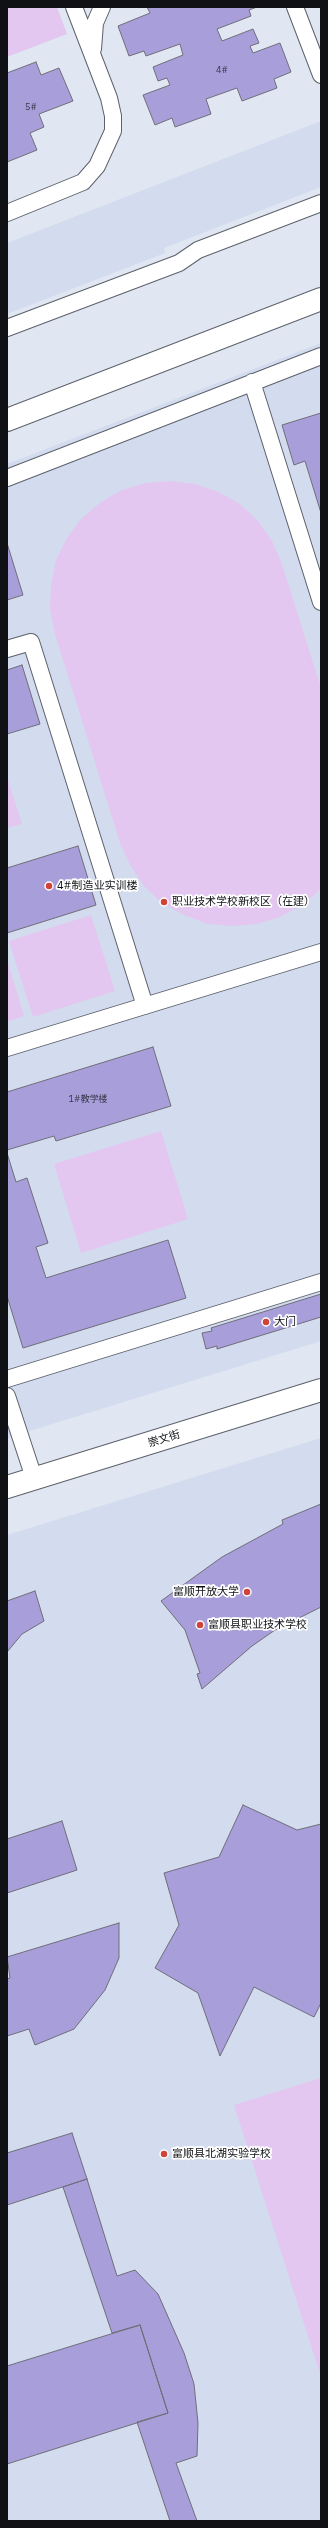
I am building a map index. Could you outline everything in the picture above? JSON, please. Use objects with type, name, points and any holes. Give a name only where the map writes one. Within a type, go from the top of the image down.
[{"type":"street","points":[[7,420],[321,299]]},
{"type":"street","name":"崇文街","points":[[7,1487],[321,1390]]},
{"type":"lane","points":[[7,212],[83,182],[97,166],[113,131],[113,116],[110,98],[74,7]]},
{"type":"lane","points":[[94,58],[92,38],[95,23],[102,7]]},
{"type":"lane","points":[[295,7],[321,75]]},
{"type":"lane","points":[[7,328],[178,263],[198,250],[321,203]]},
{"type":"lane","points":[[7,478],[321,356]]},
{"type":"lane","points":[[252,382],[321,602]]},
{"type":"lane","points":[[7,649],[31,642],[145,1006]]},
{"type":"lane","points":[[7,1048],[321,952]]},
{"type":"lane","points":[[7,1380],[321,1282]]},
{"type":"lane","points":[[7,1396],[34,1478]]},
{"type":"shaded area","points":[[7,7],[57,7],[67,34],[7,57]]},
{"type":"shaded area","points":[[321,121],[321,187],[164,248],[165,253],[7,314],[7,243]]},
{"type":"shaded area","name":"职业技术学校新校区（在建）","points":[[321,343],[321,1341],[7,1438],[7,464]]},
{"type":"shaded area","points":[[171,481],[195,484],[219,492],[240,504],[258,521],[272,541],[282,564],[321,688],[321,889],[302,905],[280,917],[257,924],[232,926],[208,924],[184,915],[162,903],[144,886],[130,865],[120,843],[55,634],[50,609],[51,585],[56,560],[67,538],[81,519],[101,502],[122,490],[146,483]]},
{"type":"shaded area","points":[[7,777],[22,824],[7,828]]},
{"type":"shaded area","points":[[91,915],[115,991],[33,1017],[9,941]]},
{"type":"shaded area","points":[[7,959],[24,1016],[7,1022]]},
{"type":"shaded area","points":[[161,1131],[188,1219],[81,1253],[54,1164]]},
{"type":"shaded area","name":"富顺县北湖实验学校","points":[[321,1438],[321,2521],[7,2521],[7,1535]]},
{"type":"shaded area","points":[[321,2078],[321,2377],[234,2105]]},
{"type":"building","points":[[147,7],[257,7],[249,10],[251,16],[217,29],[222,41],[253,29],[259,43],[250,46],[253,53],[280,43],[291,72],[274,79],[277,88],[242,101],[237,88],[206,99],[211,114],[175,127],[172,118],[155,125],[143,95],[170,85],[167,78],[158,81],[153,67],[183,55],[180,44],[146,56],[144,51],[129,56],[118,26],[150,13]]},
{"type":"building","points":[[36,62],[41,75],[59,68],[73,101],[39,114],[44,127],[30,133],[37,150],[7,162],[7,73]]},
{"type":"building","points":[[321,413],[321,513],[305,461],[294,465],[282,425]]},
{"type":"building","points":[[7,543],[23,595],[7,600]]},
{"type":"building","points":[[22,665],[40,724],[7,734],[7,670]]},
{"type":"building","name":"4#制造业实训楼","points":[[78,846],[96,905],[7,933],[7,868]]},
{"type":"building","points":[[153,1047],[171,1106],[56,1141],[54,1136],[7,1150],[7,1092]]},
{"type":"building","points":[[7,1153],[16,1182],[27,1178],[48,1243],[36,1247],[46,1278],[168,1240],[186,1298],[23,1348],[7,1296]]},
{"type":"building","name":"大门","points":[[321,1294],[321,1317],[217,1349],[217,1346],[206,1349],[202,1333],[212,1331],[211,1328]]},
{"type":"building","name":"富顺开放大学","points":[[321,1504],[321,1607],[275,1630],[252,1646],[202,1689],[197,1674],[200,1673],[185,1630],[161,1601],[222,1557],[283,1524],[282,1520]]},
{"type":"building","points":[[35,1591],[44,1621],[22,1634],[7,1652],[7,1601]]},
{"type":"building","points":[[243,1805],[297,1830],[321,1824],[321,2003],[314,2017],[254,1987],[220,2056],[198,1993],[155,1968],[179,1925],[164,1873],[219,1857]]},
{"type":"building","points":[[62,1821],[77,1870],[7,1893],[7,1839]]},
{"type":"building","points":[[119,1923],[119,1958],[105,1990],[74,2029],[35,2045],[29,2029],[7,2036],[7,1979],[10,1978],[7,1957]]},
{"type":"building","points":[[72,2133],[87,2179],[7,2205],[7,2153]]},
{"type":"building","points":[[87,2179],[117,2276],[135,2270],[158,2294],[184,2353],[194,2384],[198,2423],[197,2456],[176,2463],[197,2521],[170,2521],[137,2422],[168,2413],[140,2325],[112,2333],[63,2187]]},
{"type":"building","points":[[140,2325],[168,2413],[7,2464],[7,2366]]},
{"type":"place","name":"4#制造业实训楼","points":[[49,886]]},
{"type":"place","name":"职业技术学校新校区（在建）","points":[[164,902]]},
{"type":"place","name":"大门","points":[[266,1322]]},
{"type":"place","name":"富顺开放大学","points":[[247,1592]]},
{"type":"place","name":"富顺县职业技术学校","points":[[200,1625]]},
{"type":"place","name":"富顺县北湖实验学校","points":[[164,2154]]}]
